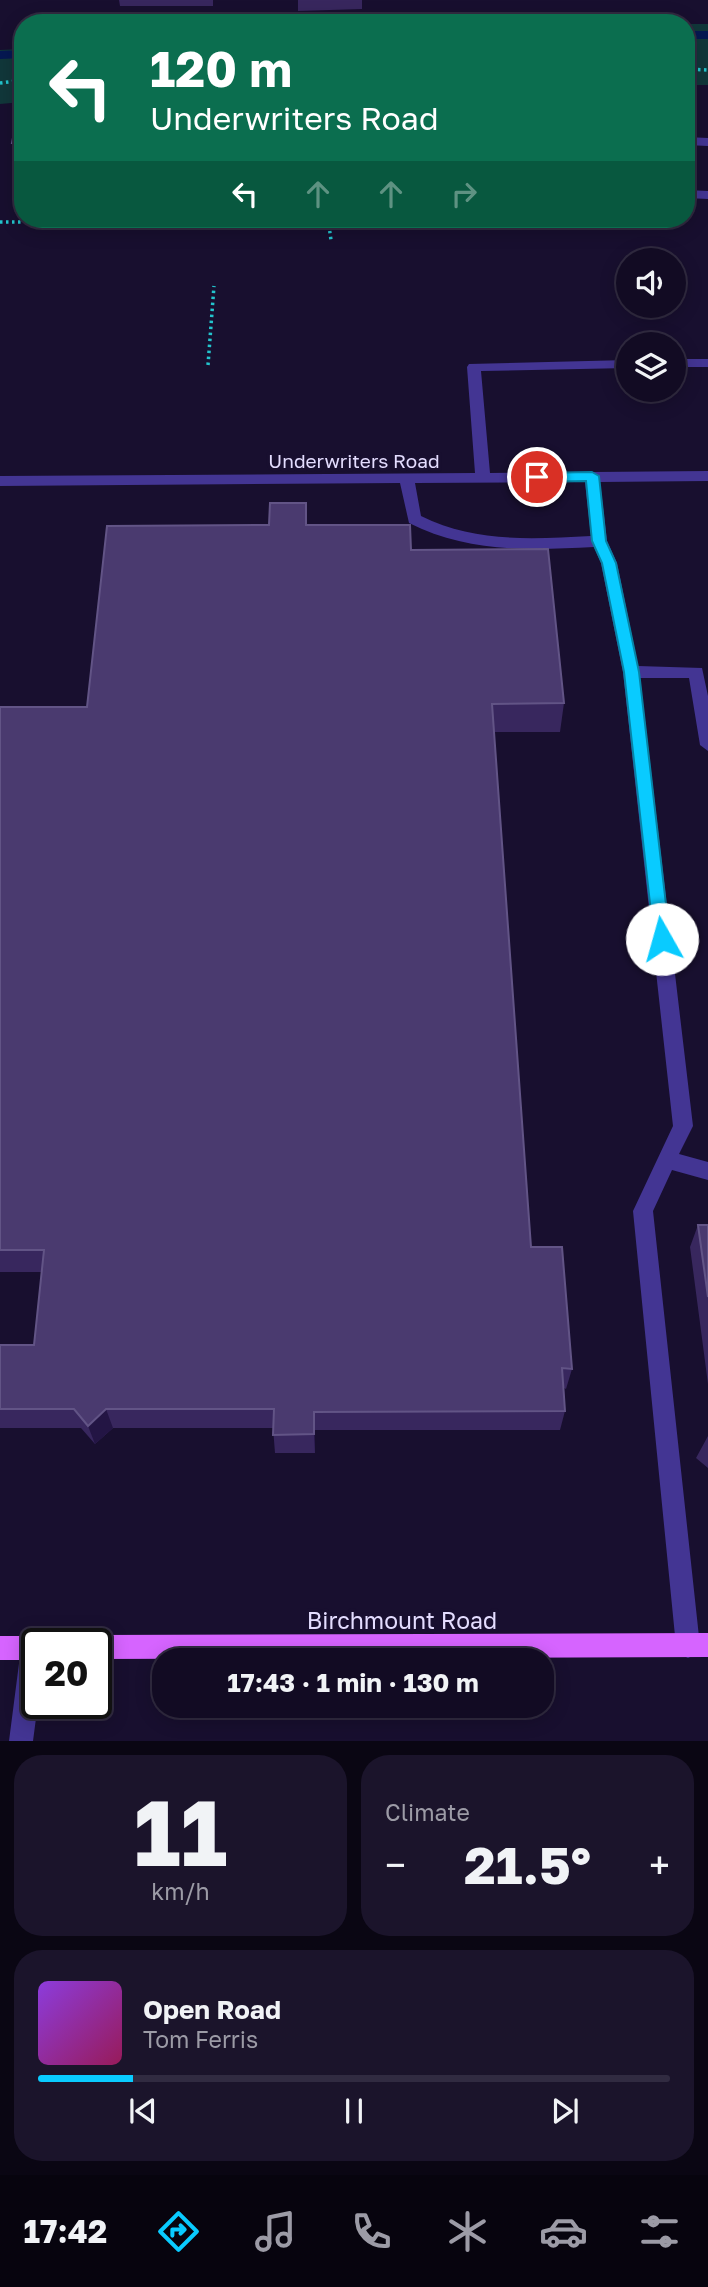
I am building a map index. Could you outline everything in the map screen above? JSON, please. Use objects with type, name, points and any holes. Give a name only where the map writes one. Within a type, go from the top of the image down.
[{"type":"main road","name":"Birchmount Road","points":[[112,1647],[698,1646]]},
{"type":"main road","points":[[0,1648],[21,1648]]},
{"type":"street","points":[[686,363],[708,363]]},
{"type":"street","points":[[483,478],[474,367],[616,364]]},
{"type":"street","points":[[592,476],[599,541],[609,563],[631,672],[683,1126],[643,1211],[698,1646]]},
{"type":"street","name":"Underwriters Road","points":[[0,481],[708,476]]},
{"type":"street","points":[[407,479],[414,519],[435,532],[487,543],[599,541]]},
{"type":"street","points":[[631,672],[696,672],[708,745]]},
{"type":"street","points":[[667,1160],[708,1171]]},
{"type":"street","points":[[21,1741],[24,1719]]},
{"type":"path","points":[[329,228],[331,240]]},
{"type":"path","points":[[208,365],[214,286]]},
{"type":"green space","points":[[695,24],[708,24],[708,85],[695,85]]},
{"type":"green space","points":[[14,49],[14,103],[0,104],[0,50]]},
{"type":"building","points":[[270,503],[306,503],[306,525],[410,525],[411,550],[548,549],[564,703],[492,704],[531,1247],[562,1247],[572,1369],[562,1368],[565,1411],[314,1412],[314,1434],[273,1435],[274,1409],[106,1409],[88,1426],[74,1409],[0,1409],[0,1345],[34,1345],[44,1250],[0,1250],[0,707],[87,707],[107,526],[269,525]]},
{"type":"building","points":[[698,1225],[708,1225],[708,1297]]},
{"type":"waterway","points":[[695,35],[708,35]]},
{"type":"waterway","points":[[0,55],[14,54]]},
{"type":"route","points":[[537,477],[592,476],[599,541],[609,563],[631,672],[662,939]]}]
